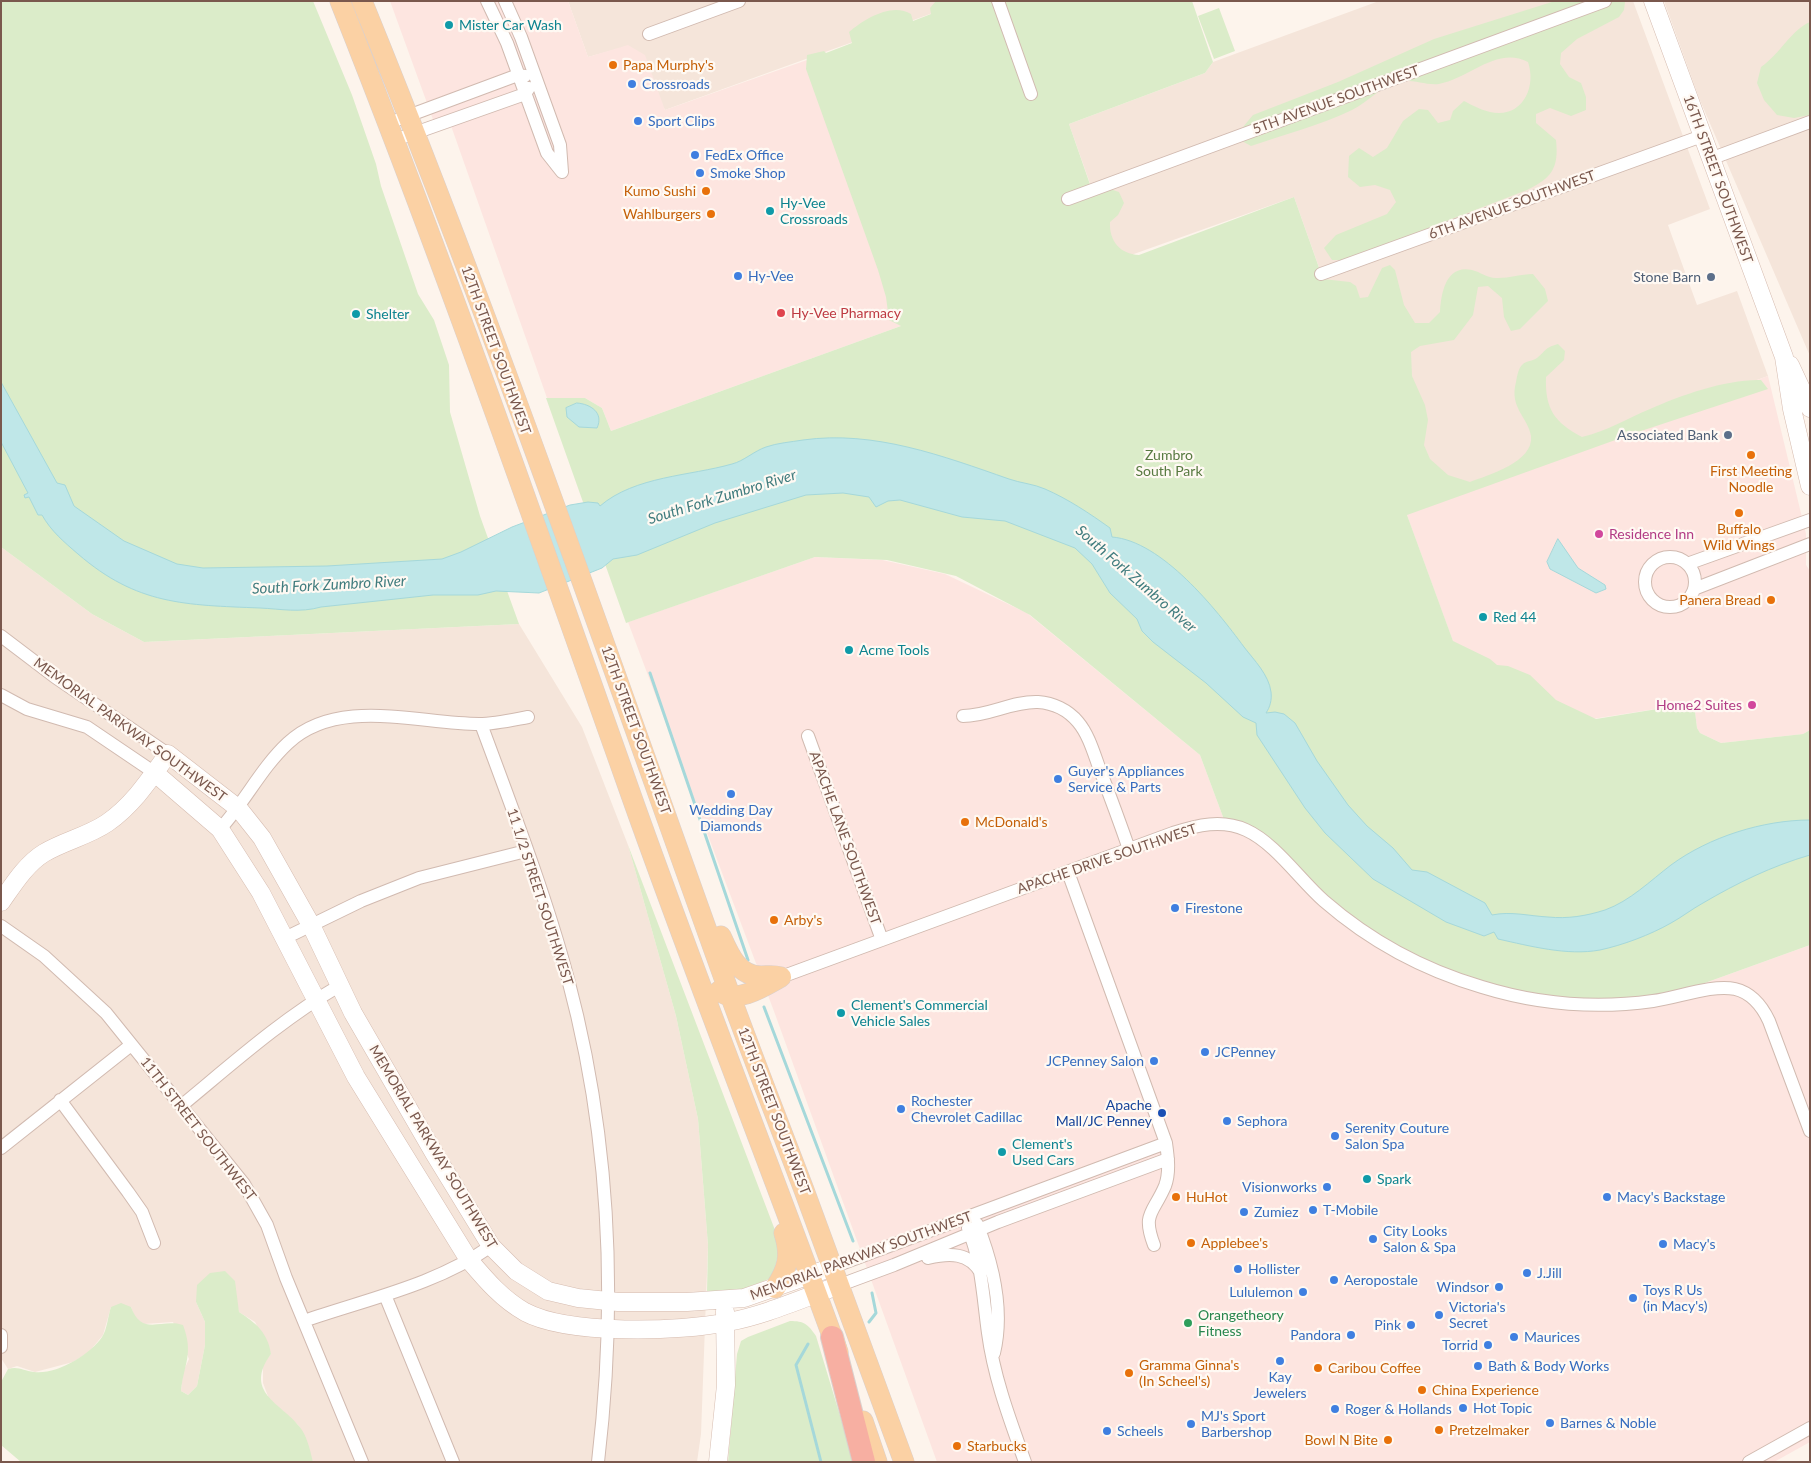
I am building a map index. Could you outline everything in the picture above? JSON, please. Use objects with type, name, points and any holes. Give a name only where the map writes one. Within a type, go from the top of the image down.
[{"type":"highway","points":[[832,1337],[864,1462]]},
{"type":"main road","name":"12TH STREET SOUTHWEST","points":[[340,1],[392,132],[571,621],[624,778],[785,1207],[877,1462]]},
{"type":"main road","name":"12TH STREET SOUTHWEST","points":[[362,1],[412,124],[686,867],[730,996],[904,1462]]},
{"type":"main road","points":[[686,867],[735,964],[753,974],[770,974],[781,977]]},
{"type":"main road","points":[[678,921],[715,988],[723,995],[730,996],[760,989],[781,977]]},
{"type":"main road","points":[[754,1058],[756,1044],[747,1017],[747,1007],[760,989]]},
{"type":"main road","points":[[775,1288],[784,1274],[789,1260],[788,1247],[781,1225],[785,1207]]},
{"type":"street","points":[[487,1],[499,22],[547,153],[562,172],[560,145],[537,79],[505,1]]},
{"type":"street","points":[[649,34],[739,1]]},
{"type":"street","name":"5TH AVENUE SOUTHWEST","points":[[1068,199],[1605,1]]},
{"type":"street","name":"16TH STREET SOUTHWEST","points":[[1653,1],[1784,357],[1792,409],[1810,486]]},
{"type":"street","points":[[998,3],[1032,94]]},
{"type":"street","points":[[392,132],[518,75],[537,79]]},
{"type":"street","points":[[392,132],[412,124],[525,94],[537,79]]},
{"type":"street","points":[[1710,159],[1810,122]]},
{"type":"street","name":"6TH AVENUE SOUTHWEST","points":[[1321,274],[1702,136]]},
{"type":"street","name":"16TH STREET SOUTHWEST","points":[[1784,357],[1796,375],[1810,408]]},
{"type":"street","points":[[1687,564],[1810,520]]},
{"type":"street","points":[[1694,589],[1810,544]]},
{"type":"street","points":[[1673,557],[1687,564],[1694,576],[1694,589],[1686,601],[1672,607],[1658,604],[1652,599],[1645,587],[1648,571],[1659,560],[1673,557]]},
{"type":"street","name":"MEMORIAL PARKWAY SOUTHWEST","points":[[1,636],[55,677],[168,754],[239,808],[262,838],[311,925],[339,986],[434,1153],[491,1246],[516,1271],[548,1291],[608,1301],[724,1301],[744,1298],[775,1288],[813,1285]]},
{"type":"street","name":"MEMORIAL PARKWAY SOUTHWEST","points":[[1,695],[27,709],[88,727],[154,773],[220,829],[261,893],[356,1077],[469,1260],[499,1293],[525,1312],[559,1323],[609,1328],[682,1328],[726,1323],[969,1217],[1166,1143]]},
{"type":"street","points":[[963,716],[978,716],[1024,703],[1038,702],[1062,709],[1071,715],[1079,723],[1091,746],[1129,849]]},
{"type":"street","points":[[220,829],[239,808],[266,768],[289,742],[301,733],[329,721],[361,715],[481,724],[528,718]]},
{"type":"street","name":"11 1/2 STREET SOUTHWEST","points":[[481,724],[564,964],[587,1068],[600,1151],[607,1236],[609,1328],[598,1462]]},
{"type":"street","name":"APACHE LANE SOUTHWEST","points":[[808,736],[882,940]]},
{"type":"street","points":[[1,902],[27,869],[40,856],[107,823],[130,803],[168,754]]},
{"type":"street","name":"APACHE DRIVE SOUTHWEST","points":[[781,977],[1173,832],[1220,824],[1247,830],[1270,847],[1324,902],[1378,942],[1434,970],[1461,981],[1536,1000],[1588,1005],[1646,1002],[1714,989],[1736,989],[1746,993],[1763,1008],[1810,1131]]},
{"type":"street","points":[[285,938],[361,901],[419,878],[526,852]]},
{"type":"street","points":[[1068,872],[1166,1143],[1168,1159],[1165,1185],[1148,1218],[1148,1229],[1154,1245]]},
{"type":"street","name":"11TH STREET SOUTHWEST","points":[[1,926],[69,977],[106,1013],[244,1184],[257,1203],[362,1462]]},
{"type":"street","points":[[181,1106],[267,1035],[315,1000],[339,986]]},
{"type":"street","points":[[1,1148],[131,1045]]},
{"type":"street","points":[[1790,1077],[1810,1104]]},
{"type":"street","points":[[60,1100],[142,1212],[154,1243]]},
{"type":"street","name":"MEMORIAL PARKWAY SOUTHWEST","points":[[836,1276],[894,1265],[998,1222],[1168,1159]]},
{"type":"street","points":[[969,1217],[975,1232],[987,1247],[998,1315],[998,1335],[993,1358]]},
{"type":"street","points":[[975,1232],[993,1358],[1001,1393],[1025,1462]]},
{"type":"street","points":[[304,1321],[385,1295],[469,1260],[491,1246]]},
{"type":"street","points":[[894,1265],[945,1254],[957,1255],[971,1261],[981,1274]]},
{"type":"street","points":[[385,1295],[452,1462]]},
{"type":"street","points":[[718,1462],[726,1385],[724,1301]]},
{"type":"street","points":[[1,1335],[1,1346]]},
{"type":"street","points":[[1749,1462],[1810,1428]]},
{"type":"shaded area","points":[[390,1],[568,1],[588,57],[628,45],[645,55],[665,110],[807,60],[901,326],[611,431],[602,408],[585,398],[547,398],[449,120],[435,125]]},
{"type":"shaded area","points":[[568,1],[966,1],[665,110],[628,46],[588,57]]},
{"type":"shaded area","points":[[1379,1],[1633,1],[1710,209],[1668,225],[1673,239],[1697,305],[1737,291],[1768,376],[1404,507],[1294,197],[1117,260],[1069,124],[1205,73],[1213,62]]},
{"type":"shaded area","points":[[1664,1],[1810,1],[1810,356],[1699,98]]},
{"type":"shaded area","points":[[1768,376],[1806,534],[1806,565],[1810,571],[1810,730],[1803,734],[1721,743],[1700,733],[1697,728],[1694,703],[1573,722],[1455,647],[1404,507]]},
{"type":"shaded area","points":[[1,547],[92,614],[144,642],[519,624],[582,727],[628,845],[676,1016],[698,1119],[708,1245],[701,1434],[697,1462],[313,1462],[299,1426],[269,1399],[263,1383],[263,1364],[271,1354],[255,1322],[239,1312],[236,1298],[196,1302],[205,1322],[205,1345],[197,1386],[188,1395],[181,1391],[183,1372],[189,1359],[173,1322],[144,1324],[135,1318],[131,1307],[111,1307],[103,1335],[89,1352],[73,1362],[35,1372],[17,1366],[8,1369],[1,1358]]},
{"type":"shaded area","points":[[815,557],[882,560],[945,574],[1027,613],[1200,755],[1226,825],[1655,1001],[1810,945],[1810,1442],[1774,1462],[937,1462],[775,1014],[628,622]]},
{"type":"green space","points":[[1,1],[313,1],[352,95],[418,294],[434,320],[449,365],[450,412],[480,516],[519,624],[144,642],[92,614],[1,547]]},
{"type":"green space","name":"Zumbro South Park","points":[[936,1],[1192,1],[1213,62],[1205,73],[1069,124],[1093,193],[1107,188],[1119,192],[1124,203],[1118,215],[1110,222],[1110,229],[1114,241],[1126,252],[1139,255],[1294,197],[1323,279],[1350,282],[1356,286],[1360,298],[1368,297],[1382,268],[1390,265],[1395,270],[1404,305],[1415,323],[1429,323],[1440,312],[1444,289],[1456,271],[1463,269],[1472,270],[1494,278],[1533,274],[1545,289],[1548,301],[1520,329],[1511,331],[1504,317],[1502,298],[1488,286],[1478,287],[1473,315],[1454,340],[1420,346],[1411,352],[1412,376],[1425,405],[1428,420],[1424,445],[1430,459],[1448,475],[1470,482],[1508,466],[1525,453],[1530,445],[1531,436],[1515,399],[1518,373],[1524,363],[1535,359],[1548,348],[1558,344],[1565,351],[1564,360],[1546,377],[1547,398],[1558,420],[1582,437],[1690,393],[1734,382],[1761,380],[1768,389],[1632,434],[1407,515],[1453,641],[1490,659],[1497,665],[1508,666],[1530,675],[1556,700],[1596,719],[1694,703],[1697,728],[1700,733],[1721,743],[1803,734],[1810,730],[1810,945],[1655,1001],[1588,1005],[1486,989],[1379,942],[1269,847],[1226,825],[1200,755],[1030,615],[956,576],[887,560],[815,557],[626,623],[546,398],[585,398],[602,408],[611,431],[901,326],[889,320],[886,297],[878,270],[806,69],[807,55],[824,51],[826,53],[852,43],[849,32],[870,17],[895,10],[911,14],[913,21],[931,14],[930,8]]},
{"type":"green space","points":[[1555,1],[1625,2],[1624,10],[1619,17],[1577,39],[1561,53],[1560,64],[1569,77],[1581,83],[1586,97],[1586,110],[1571,116],[1550,108],[1536,114],[1536,123],[1556,140],[1557,150],[1555,165],[1552,171],[1536,186],[1527,190],[1341,260],[1332,260],[1324,248],[1336,235],[1387,214],[1396,202],[1390,190],[1375,185],[1360,187],[1348,177],[1349,156],[1359,148],[1373,157],[1387,148],[1403,121],[1419,109],[1428,110],[1438,123],[1450,120],[1453,111],[1464,101],[1490,112],[1501,113],[1510,111],[1524,100],[1530,82],[1528,62],[1517,58],[1494,60],[1462,76],[1439,84],[1397,82],[1385,87],[1352,110],[1327,121],[1251,146],[1240,140],[1243,127],[1253,115],[1338,82],[1434,39]]},
{"type":"green space","points":[[1219,8],[1235,51],[1214,59],[1198,16]]},
{"type":"green space","points":[[1810,22],[1810,115],[1794,118],[1777,115],[1764,100],[1757,83],[1761,67],[1768,62],[1797,30]]},
{"type":"green space","points":[[628,845],[778,1238],[777,1259],[771,1278],[744,1289],[707,1292],[708,1245],[698,1119],[676,1016]]},
{"type":"green space","points":[[225,1271],[235,1281],[239,1312],[260,1329],[267,1340],[271,1354],[263,1367],[261,1378],[263,1387],[268,1396],[302,1430],[313,1462],[21,1462],[1,1445],[1,1382],[8,1369],[15,1368],[43,1372],[62,1367],[81,1357],[97,1344],[102,1337],[111,1307],[121,1303],[131,1307],[135,1316],[146,1324],[175,1323],[183,1325],[188,1351],[181,1391],[188,1395],[197,1386],[205,1345],[205,1322],[196,1302],[197,1285],[210,1273]]},
{"type":"green space","points":[[790,1321],[805,1324],[816,1336],[854,1462],[728,1462],[737,1354],[741,1341]]},
{"type":"water","name":"South Fork Zumbro River","points":[[1,382],[57,483],[65,485],[74,506],[124,541],[177,564],[203,568],[327,566],[442,559],[461,552],[512,527],[570,505],[588,502],[598,503],[600,506],[629,488],[663,478],[732,464],[775,444],[830,438],[882,442],[908,447],[1045,489],[1062,497],[1110,528],[1112,537],[1131,541],[1150,551],[1168,564],[1186,579],[1219,614],[1260,668],[1270,686],[1271,692],[1269,708],[1266,713],[1284,714],[1295,723],[1317,761],[1348,805],[1367,826],[1393,848],[1412,870],[1427,872],[1485,903],[1492,915],[1513,914],[1563,918],[1605,910],[1631,896],[1671,865],[1702,846],[1737,832],[1774,823],[1810,820],[1810,855],[1782,864],[1742,882],[1654,932],[1600,950],[1575,952],[1536,947],[1498,939],[1494,932],[1484,936],[1446,922],[1373,879],[1325,833],[1305,808],[1257,735],[1256,723],[1243,717],[1206,683],[1153,642],[1142,631],[1137,619],[1110,593],[1092,564],[1075,548],[1005,521],[962,517],[900,500],[888,501],[876,507],[869,497],[843,493],[806,495],[715,523],[637,555],[613,559],[602,568],[539,593],[496,591],[478,595],[433,595],[298,610],[208,605],[163,599],[121,584],[100,571],[63,541],[42,515],[38,515],[29,497],[25,498],[24,495],[28,493],[1,442]]},
{"type":"water","points":[[577,403],[587,405],[595,410],[599,418],[597,428],[579,427],[567,417],[566,408]]},
{"type":"water","points":[[1558,539],[1578,568],[1605,585],[1606,589],[1596,593],[1550,569],[1547,562]]},
{"type":"waterway","points":[[650,673],[748,960]]},
{"type":"waterway","points":[[764,1007],[853,1241]]},
{"type":"waterway","points":[[869,1322],[876,1313],[872,1293]]},
{"type":"waterway","points":[[808,1344],[796,1365],[821,1462]]},
{"type":"place","name":"Mister Car Wash","points":[[449,25]]},
{"type":"place","name":"Papa Murphy's","points":[[613,65]]},
{"type":"place","name":"Crossroads","points":[[632,84]]},
{"type":"place","name":"Sport Clips","points":[[638,121]]},
{"type":"place","name":"FedEx Office","points":[[695,155]]},
{"type":"place","name":"Smoke Shop","points":[[700,173]]},
{"type":"place","name":"Kumo Sushi","points":[[706,191]]},
{"type":"place","name":"Hy-Vee Crossroads","points":[[770,211]]},
{"type":"place","name":"Wahlburgers","points":[[711,214]]},
{"type":"place","name":"Hy-Vee","points":[[738,276]]},
{"type":"place","name":"Stone Barn","points":[[1711,277]]},
{"type":"place","name":"Hy-Vee Pharmacy","points":[[781,313]]},
{"type":"place","name":"Shelter","points":[[356,314]]},
{"type":"place","name":"Associated Bank","points":[[1728,435]]},
{"type":"place","name":"First Meeting Noodle","points":[[1751,455]]},
{"type":"place","name":"Buffalo Wild Wings","points":[[1739,513]]},
{"type":"place","name":"Residence Inn","points":[[1599,534]]},
{"type":"place","name":"Panera Bread","points":[[1771,600]]},
{"type":"place","name":"Red 44","points":[[1483,617]]},
{"type":"place","name":"Acme Tools","points":[[849,650]]},
{"type":"place","name":"Home2 Suites","points":[[1752,705]]},
{"type":"place","name":"Guyer's Appliances Service & Parts","points":[[1058,779]]},
{"type":"place","name":"Wedding Day Diamonds","points":[[731,794]]},
{"type":"place","name":"McDonald's","points":[[965,822]]},
{"type":"place","name":"Firestone","points":[[1175,908]]},
{"type":"place","name":"Arby's","points":[[774,920]]},
{"type":"place","name":"Clement's Commercial Vehicle Sales","points":[[841,1013]]},
{"type":"place","name":"JCPenney","points":[[1205,1052]]},
{"type":"place","name":"JCPenney Salon","points":[[1154,1061]]},
{"type":"place","name":"Rochester Chevrolet Cadillac","points":[[901,1109]]},
{"type":"place","name":"Apache Mall/JC Penney","points":[[1162,1113]]},
{"type":"place","name":"Sephora","points":[[1227,1121]]},
{"type":"place","name":"Serenity Couture Salon Spa","points":[[1335,1136]]},
{"type":"place","name":"Clement's Used Cars","points":[[1002,1152]]},
{"type":"place","name":"Spark","points":[[1367,1179]]},
{"type":"place","name":"Visionworks","points":[[1327,1187]]},
{"type":"place","name":"HuHot","points":[[1176,1197]]},
{"type":"place","name":"Macy's Backstage","points":[[1607,1197]]},
{"type":"place","name":"T-Mobile","points":[[1313,1210]]},
{"type":"place","name":"Zumiez","points":[[1244,1212]]},
{"type":"place","name":"City Looks Salon & Spa","points":[[1373,1239]]},
{"type":"place","name":"Applebee's","points":[[1191,1243]]},
{"type":"place","name":"Macy's","points":[[1663,1244]]},
{"type":"place","name":"Hollister","points":[[1238,1269]]},
{"type":"place","name":"J.Jill","points":[[1527,1273]]},
{"type":"place","name":"Aeropostale","points":[[1334,1280]]},
{"type":"place","name":"Windsor","points":[[1499,1287]]},
{"type":"place","name":"Lululemon","points":[[1303,1292]]},
{"type":"place","name":"Toys R Us (in Macy's)","points":[[1633,1298]]},
{"type":"place","name":"Victoria's Secret","points":[[1439,1315]]},
{"type":"place","name":"Orangetheory Fitness","points":[[1188,1323]]},
{"type":"place","name":"Pink","points":[[1411,1325]]},
{"type":"place","name":"Pandora","points":[[1351,1335]]},
{"type":"place","name":"Maurices","points":[[1514,1337]]},
{"type":"place","name":"Torrid","points":[[1488,1345]]},
{"type":"place","name":"Kay Jewelers","points":[[1280,1361]]},
{"type":"place","name":"Bath & Body Works","points":[[1478,1366]]},
{"type":"place","name":"Caribou Coffee","points":[[1318,1368]]},
{"type":"place","name":"Gramma Ginna's (In Scheel's)","points":[[1129,1373]]},
{"type":"place","name":"China Experience","points":[[1422,1390]]},
{"type":"place","name":"Hot Topic","points":[[1463,1408]]},
{"type":"place","name":"Roger & Hollands","points":[[1335,1409]]},
{"type":"place","name":"Barnes & Noble","points":[[1550,1423]]},
{"type":"place","name":"MJ's Sport Barbershop","points":[[1191,1424]]},
{"type":"place","name":"Pretzelmaker","points":[[1439,1430]]},
{"type":"place","name":"Scheels","points":[[1107,1431]]},
{"type":"place","name":"Bowl N Bite","points":[[1388,1440]]},
{"type":"place","name":"Starbucks","points":[[957,1446]]}]
